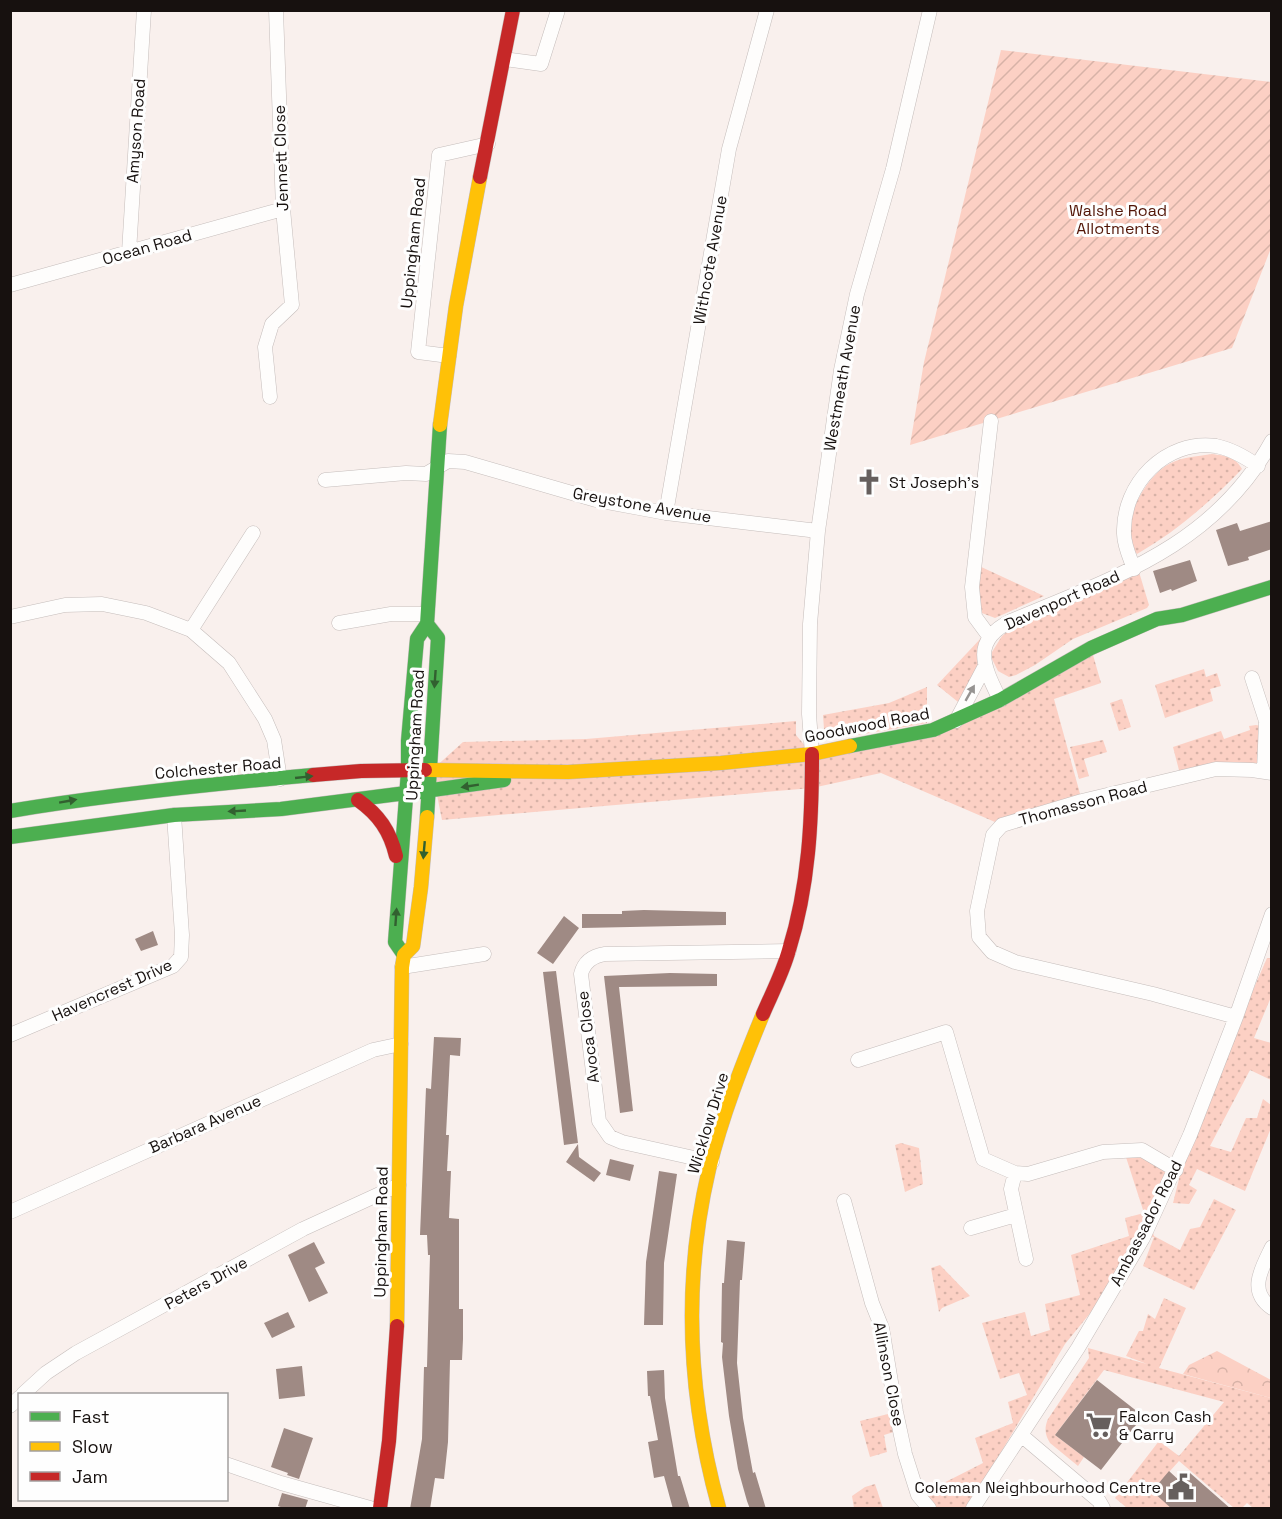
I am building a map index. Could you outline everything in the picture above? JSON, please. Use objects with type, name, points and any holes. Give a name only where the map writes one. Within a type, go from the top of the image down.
[{"type":"main road","name":"Uppingham Road","points":[[380,1509],[393,1400],[399,1185],[403,961],[395,942],[417,639],[427,619],[436,467],[449,356],[460,285],[513,10]]},
{"type":"main road","name":"Goodwood Road","points":[[430,770],[548,773],[710,764],[812,754],[933,730],[1000,700],[1091,648],[1157,619],[1182,615],[1272,587]]},
{"type":"main road","name":"Uppingham Road","points":[[403,961],[413,946],[429,791],[438,638],[427,619]]},
{"type":"main road","name":"Wicklow Drive","points":[[719,1509],[706,1460],[695,1380],[692,1323],[696,1254],[703,1203],[712,1162],[732,1092],[789,951],[799,912],[806,872],[812,754]]},
{"type":"main road","name":"Colchester Road","points":[[10,811],[157,789],[361,771],[430,770]]},
{"type":"main road","name":"Goodwood Road","points":[[406,793],[548,773]]},
{"type":"main road","points":[[10,837],[174,815],[281,809],[406,793]]},
{"type":"main road","points":[[358,800],[371,808],[386,824],[396,852],[399,875]]},
{"type":"street","name":"Amyson Road","points":[[129,252],[144,10]]},
{"type":"street","name":"Jennett Close","points":[[270,397],[265,347],[272,324],[292,305],[283,209],[276,10]]},
{"type":"street","points":[[504,59],[541,64],[558,10]]},
{"type":"street","name":"Withcote Avenue","points":[[666,513],[729,149],[767,10]]},
{"type":"street","name":"Westmeath Avenue","points":[[812,754],[809,714],[810,624],[818,531],[841,370],[855,305],[893,169],[930,10]]},
{"type":"street","name":"Uppingham Road","points":[[449,356],[418,352],[439,155],[488,144]]},
{"type":"street","name":"Ocean Road","points":[[10,285],[283,209]]},
{"type":"street","points":[[989,636],[975,617],[972,587],[991,421]]},
{"type":"street","name":"Davenport Road","points":[[985,666],[984,648],[989,636],[1002,626],[1134,569],[1203,524],[1258,466],[1272,441]]},
{"type":"street","name":"Davenport Road","points":[[1134,569],[1124,534],[1126,515],[1135,488],[1152,466],[1182,449],[1205,446],[1229,449],[1258,466]]},
{"type":"street","name":"Greystone Avenue","points":[[325,480],[406,473],[426,474],[448,461],[465,462],[596,500],[666,513],[818,531]]},
{"type":"street","points":[[191,630],[253,533]]},
{"type":"street","points":[[10,617],[37,609],[65,605],[102,604],[146,613],[191,630],[229,663],[266,719],[274,740],[280,779]]},
{"type":"street","points":[[339,623],[391,614],[427,619]]},
{"type":"street","points":[[985,666],[1000,700]]},
{"type":"street","points":[[956,721],[985,666]]},
{"type":"street","name":"Thomasson Road","points":[[1236,1017],[1153,994],[1015,962],[992,952],[979,937],[976,911],[993,835],[1002,825],[1082,801],[1216,769],[1234,768],[1268,772],[1266,722],[1252,678]]},
{"type":"street","name":"Havencrest Drive","points":[[10,1035],[173,966],[181,957],[182,935],[174,815]]},
{"type":"street","name":"Ambassador Road","points":[[973,1509],[1089,1331],[1143,1238],[1176,1170],[1267,938],[1272,914]]},
{"type":"street","name":"Avoca Close","points":[[712,1162],[622,1142],[610,1137],[601,1127],[580,974],[582,968],[591,958],[605,954],[789,951]]},
{"type":"street","points":[[403,961],[484,954]]},
{"type":"street","points":[[858,1060],[946,1032],[983,1159],[1015,1173],[1028,1174],[1103,1152],[1142,1150],[1176,1170]]},
{"type":"street","name":"Barbara Avenue","points":[[10,1212],[373,1050],[401,1044]]},
{"type":"street","points":[[1015,1173],[1011,1189],[1026,1258]]},
{"type":"street","name":"Peters Drive","points":[[24,1393],[46,1373],[76,1353],[303,1229],[399,1185]]},
{"type":"street","name":"Allinson Close","points":[[844,1201],[872,1303],[882,1328],[905,1454],[918,1496],[929,1509]]},
{"type":"street","points":[[971,1228],[1016,1215]]},
{"type":"street","points":[[1272,1247],[1257,1284],[1266,1304],[1272,1308]]},
{"type":"street","points":[[1021,1435],[1099,1501],[1103,1509]]},
{"type":"street","points":[[228,1465],[370,1509]]},
{"type":"green space","name":"Walshe Road Allotments","points":[[1001,50],[1271,82],[1271,248],[1232,348],[910,445],[924,362]]},
{"type":"green space","points":[[1212,454],[1233,459],[1242,469],[1192,515],[1166,536],[1137,554],[1131,544],[1129,531],[1131,518],[1143,491],[1152,479],[1161,469],[1171,463]]},
{"type":"green space","points":[[977,565],[1044,596],[995,618],[974,610]]},
{"type":"green space","points":[[1139,572],[1149,605],[1147,608],[1073,639],[1016,675],[1009,677],[998,671],[992,659],[992,652],[1002,636],[1015,626]]},
{"type":"green space","points":[[982,637],[975,678],[963,706],[937,685]]},
{"type":"green space","points":[[1091,648],[1101,683],[1054,699],[1082,801],[1002,825],[881,773],[812,788],[442,820],[432,770],[463,742],[586,739],[796,721],[796,735],[812,754],[930,734]]},
{"type":"green space","points":[[1204,669],[1206,677],[1217,673],[1221,686],[1210,689],[1213,701],[1165,718],[1155,685]]},
{"type":"green space","points":[[927,687],[927,723],[841,738],[829,736],[824,729],[823,715],[889,703]]},
{"type":"green space","points":[[1122,699],[1131,727],[1119,731],[1110,703]]},
{"type":"green space","points":[[1249,726],[1266,727],[1271,737],[1271,773],[1264,771],[1181,778],[1173,747],[1221,731],[1224,739],[1250,730]]},
{"type":"green space","points":[[1103,740],[1107,752],[1084,759],[1089,776],[1079,779],[1070,747]]},
{"type":"green space","points":[[1267,958],[1271,958],[1271,997],[1254,1038],[1271,1043],[1271,1080],[1250,1070],[1210,1146],[1231,1152],[1246,1118],[1257,1118],[1263,1099],[1271,1105],[1271,1128],[1245,1191],[1197,1169],[1189,1185],[1197,1190],[1189,1204],[1173,1203],[1190,1135]]},
{"type":"green space","points":[[901,1143],[919,1148],[923,1184],[905,1192],[895,1145]]},
{"type":"green space","points":[[1124,1151],[1176,1170],[1150,1222],[1154,1236],[1180,1250],[1190,1229],[1200,1227],[1214,1199],[1236,1210],[1194,1290],[1143,1266],[1154,1237],[1143,1238],[1118,1279],[1065,1344],[968,1508],[929,1508],[918,1496],[983,1463],[975,1438],[1013,1423],[1008,1402],[1027,1395],[1019,1373],[1000,1379],[982,1323],[1025,1312],[1031,1336],[1050,1330],[1045,1304],[1080,1295],[1071,1255],[1129,1236],[1125,1218],[1144,1213]]},
{"type":"green space","points":[[940,1265],[970,1296],[942,1308],[939,1312],[931,1268]]},
{"type":"green space","points":[[1164,1298],[1186,1308],[1159,1368],[1271,1398],[1271,1508],[1253,1508],[1247,1503],[1242,1508],[1234,1508],[1179,1461],[1152,1491],[1172,1508],[1127,1508],[1115,1498],[1159,1441],[1179,1456],[1224,1402],[1104,1370],[1055,1435],[1084,1457],[1078,1466],[1048,1440],[1046,1428],[1048,1419],[1089,1358],[1088,1348],[1147,1364],[1126,1356],[1139,1331],[1143,1331],[1148,1314],[1155,1319]]},
{"type":"green space","points":[[1217,1351],[1271,1380],[1271,1398],[1183,1374],[1189,1365]]},
{"type":"green space","points":[[896,1412],[900,1430],[884,1435],[887,1452],[870,1457],[860,1421]]},
{"type":"green space","points":[[875,1484],[883,1508],[854,1508],[852,1496],[865,1487]]},
{"type":"building","points":[[1272,521],[1272,549],[1248,557],[1249,560],[1228,566],[1216,530],[1237,523],[1240,531]]},
{"type":"building","points":[[1190,560],[1197,581],[1160,593],[1153,571]]},
{"type":"building","points":[[622,911],[726,912],[726,925],[582,928],[582,914],[622,914]]},
{"type":"building","points":[[564,916],[579,928],[553,964],[537,953]]},
{"type":"building","points":[[153,931],[158,945],[141,951],[135,939]]},
{"type":"building","points":[[556,971],[578,1143],[564,1145],[543,972]]},
{"type":"building","points":[[670,973],[717,974],[717,986],[619,987],[633,1111],[620,1113],[604,976]]},
{"type":"building","points":[[434,1037],[461,1038],[460,1056],[450,1055],[446,1135],[449,1135],[447,1171],[451,1171],[449,1218],[459,1219],[459,1309],[463,1309],[462,1360],[450,1360],[448,1442],[444,1479],[435,1478],[430,1509],[410,1509],[422,1439],[424,1367],[427,1367],[430,1255],[428,1255],[427,1235],[420,1235],[426,1088],[431,1089]]},
{"type":"building","points":[[578,1144],[579,1157],[601,1173],[594,1182],[566,1162]]},
{"type":"building","points":[[610,1159],[634,1165],[630,1181],[606,1175]]},
{"type":"building","points":[[659,1171],[677,1174],[664,1263],[663,1325],[644,1325],[646,1262]]},
{"type":"building","points":[[727,1240],[745,1242],[742,1280],[740,1280],[737,1363],[743,1418],[753,1473],[755,1472],[766,1509],[750,1509],[738,1469],[729,1416],[722,1357],[723,1343],[721,1342],[722,1283],[724,1283]]},
{"type":"building","points":[[314,1242],[325,1263],[315,1268],[328,1293],[309,1302],[288,1255]]},
{"type":"building","points":[[288,1312],[295,1327],[272,1338],[264,1323]]},
{"type":"building","points":[[302,1366],[305,1396],[279,1399],[276,1369]]},
{"type":"building","points":[[664,1370],[665,1398],[678,1476],[680,1476],[690,1509],[673,1509],[664,1476],[654,1478],[648,1442],[658,1440],[650,1396],[648,1396],[647,1371]]},
{"type":"building","name":"Falcon Cash & Carry","points":[[1097,1380],[1143,1416],[1101,1470],[1055,1435]]},
{"type":"building","points":[[284,1428],[313,1438],[299,1479],[271,1467]]},
{"type":"building","name":"Coleman Neighbourhood Centre","points":[[1169,1471],[1182,1483],[1190,1473],[1231,1509],[1172,1509],[1152,1491]]},
{"type":"building","points":[[282,1493],[308,1500],[305,1509],[286,1509],[278,1506]]},
{"type":"traffic: fast","points":[[404,955],[395,942],[408,771],[408,741],[417,639],[427,624],[440,425]]},
{"type":"traffic: fast","points":[[850,746],[933,730],[1000,700],[1091,648],[1157,619],[1182,615],[1272,587]]},
{"type":"traffic: fast","points":[[427,624],[438,638],[427,817]]},
{"type":"traffic: fast","points":[[10,811],[161,790],[313,775]]},
{"type":"traffic: fast","points":[[418,792],[504,780]]},
{"type":"traffic: fast","points":[[10,837],[174,815],[281,809],[406,793]]},
{"type":"traffic: slow","points":[[440,425],[456,306],[480,177]]},
{"type":"traffic: slow","points":[[430,770],[568,772],[721,763],[812,754],[850,746]]},
{"type":"traffic: slow","points":[[397,1326],[402,967],[404,955],[413,946],[427,817]]},
{"type":"traffic: slow","points":[[719,1508],[709,1466],[695,1382],[692,1340],[695,1255],[700,1212],[714,1149],[733,1091],[763,1014]]},
{"type":"traffic: jam","points":[[480,177],[513,10]]},
{"type":"traffic: jam","points":[[763,1014],[787,958],[801,902],[810,828],[812,754]]},
{"type":"traffic: jam","points":[[313,775],[361,771],[425,770]]},
{"type":"traffic: jam","points":[[358,800],[383,824],[396,856]]},
{"type":"traffic: jam","points":[[380,1508],[389,1441],[397,1326]]},
{"type":"place","name":"St Joseph's","points":[[869,482]]},
{"type":"place","name":"Falcon Cash & Carry","points":[[1099,1425]]},
{"type":"place","name":"Coleman Neighbourhood Centre","points":[[1181,1487]]}]
